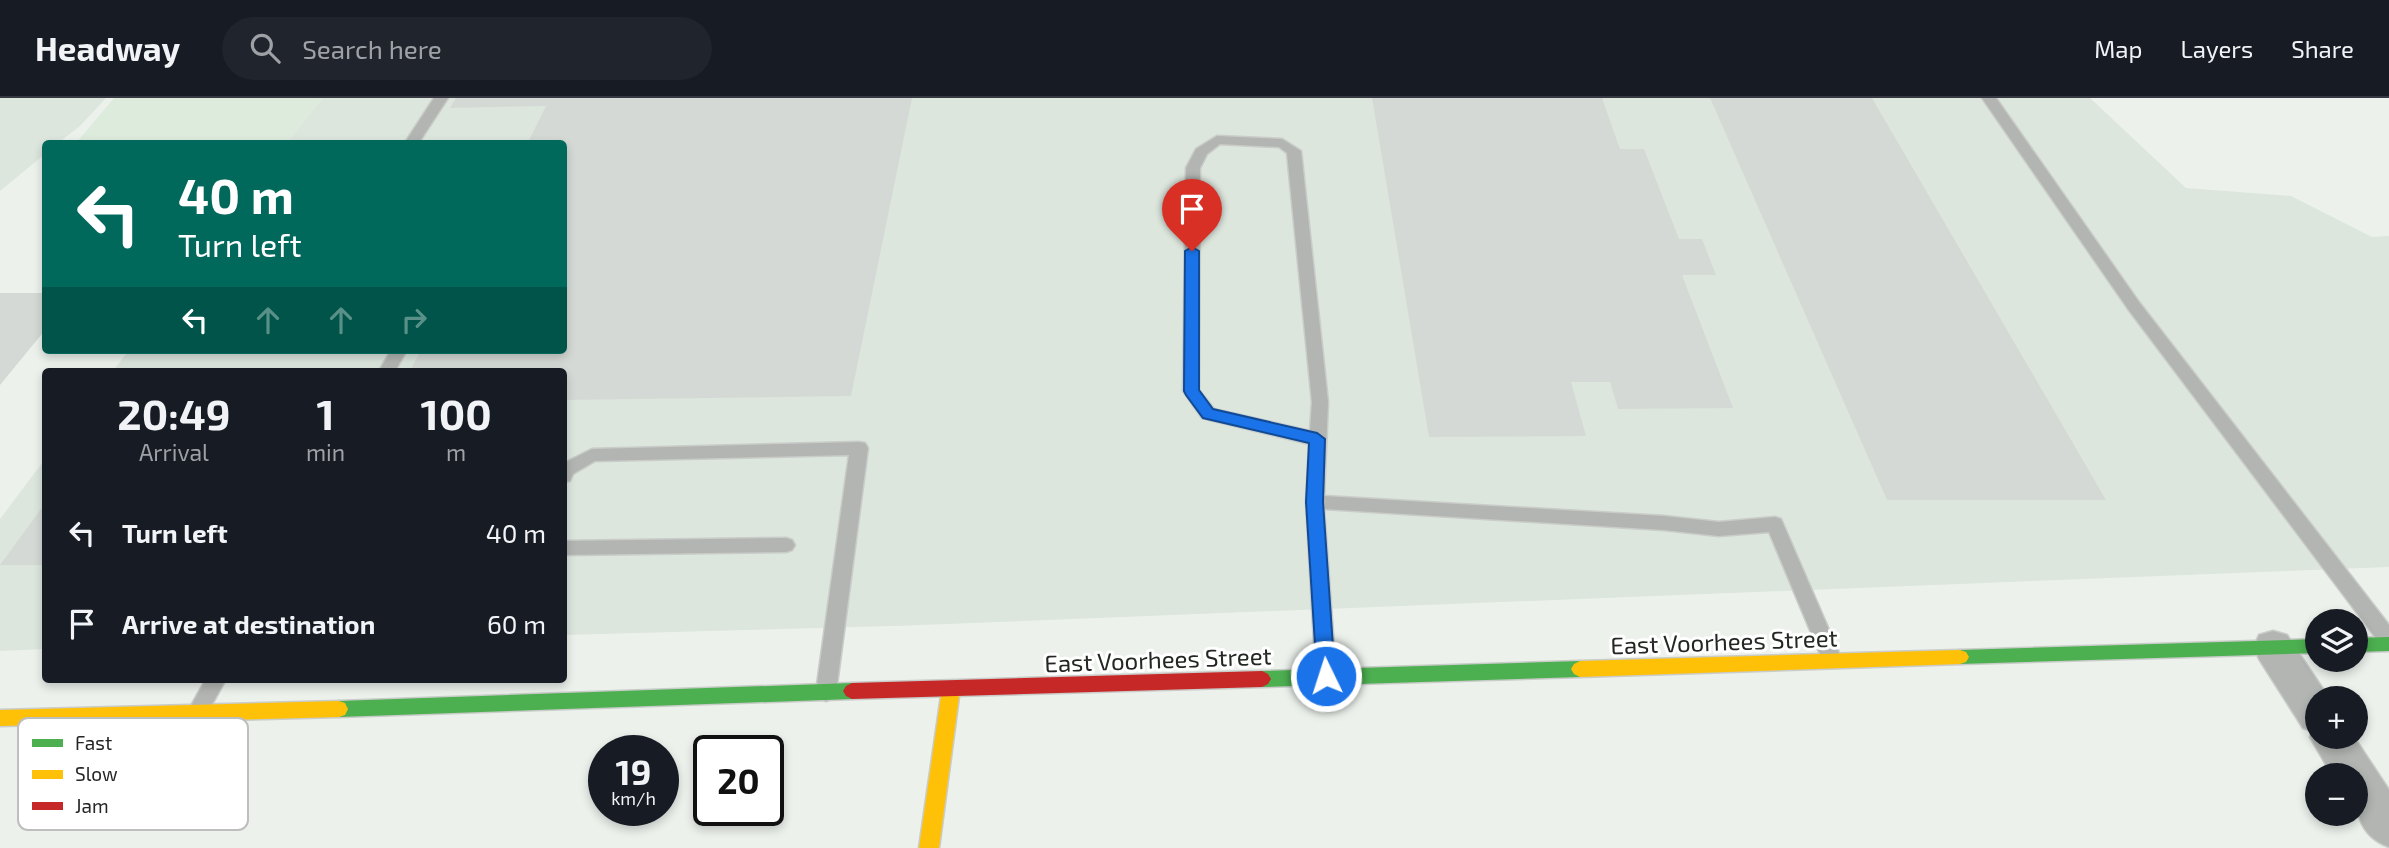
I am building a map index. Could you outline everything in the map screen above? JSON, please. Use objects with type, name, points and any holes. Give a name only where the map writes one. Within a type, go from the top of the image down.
[{"type":"main road","points":[[2368,644],[2389,642]]},
{"type":"main road","name":"East Voorhees Street","points":[[0,718],[197,715],[826,692],[2305,647]]},
{"type":"main road","points":[[929,848],[951,689]]},
{"type":"street","points":[[2273,648],[2305,697]]},
{"type":"street","points":[[2339,749],[2389,827]]},
{"type":"lane","points":[[414,140],[441,98]]},
{"type":"lane","points":[[1989,98],[2033,167],[2111,277],[2389,642]]},
{"type":"lane","points":[[1317,439],[1208,414],[1191,391],[1193,168],[1201,152],[1217,140],[1282,143],[1294,151],[1320,402],[1314,502],[1326,676]]},
{"type":"lane","points":[[567,470],[592,455],[859,448],[826,692]]},
{"type":"lane","points":[[1314,502],[1664,523],[1719,529],[1775,524],[1832,660]]},
{"type":"lane","points":[[567,548],[786,545]]},
{"type":"lane","points":[[197,715],[214,683]]},
{"type":"shaded area","points":[[0,98],[106,98],[80,126],[62,140],[42,140],[42,156],[0,191]]},
{"type":"shaded area","points":[[322,98],[2090,98],[2186,188],[2291,196],[2372,237],[2389,236],[2389,567],[895,626],[567,635],[567,368],[115,368],[126,354],[567,354],[567,140],[289,140]]},
{"type":"shaded area","points":[[42,463],[42,649],[0,651],[0,519]]},
{"type":"green space","points":[[114,98],[322,98],[289,140],[79,140]]},
{"type":"building","points":[[456,98],[912,98],[851,396],[567,400],[567,368],[412,368],[419,354],[567,354],[567,140],[529,140],[546,106],[450,108]]},
{"type":"building","points":[[1372,98],[1602,98],[1620,149],[1644,149],[1679,239],[1702,239],[1716,275],[1682,275],[1733,408],[1618,409],[1610,382],[1571,382],[1586,436],[1429,437]]},
{"type":"building","points":[[1710,98],[1872,98],[2106,500],[1887,500]]},
{"type":"building","points":[[0,293],[42,293],[42,334],[0,385]]},
{"type":"building","points":[[42,507],[42,565],[0,565]]},
{"type":"traffic: fast","points":[[2368,645],[2389,644]]},
{"type":"traffic: fast","points":[[1960,657],[2305,646]]},
{"type":"traffic: fast","points":[[1262,679],[1580,669]]},
{"type":"traffic: fast","points":[[339,709],[852,691]]},
{"type":"traffic: slow","points":[[1580,669],[1960,657]]},
{"type":"traffic: slow","points":[[929,848],[951,689]]},
{"type":"traffic: slow","points":[[0,718],[339,709]]},
{"type":"traffic: jam","points":[[852,691],[1262,679]]},
{"type":"route","points":[[1192,251],[1191,391],[1208,414],[1317,439],[1314,502],[1326,676]]}]
